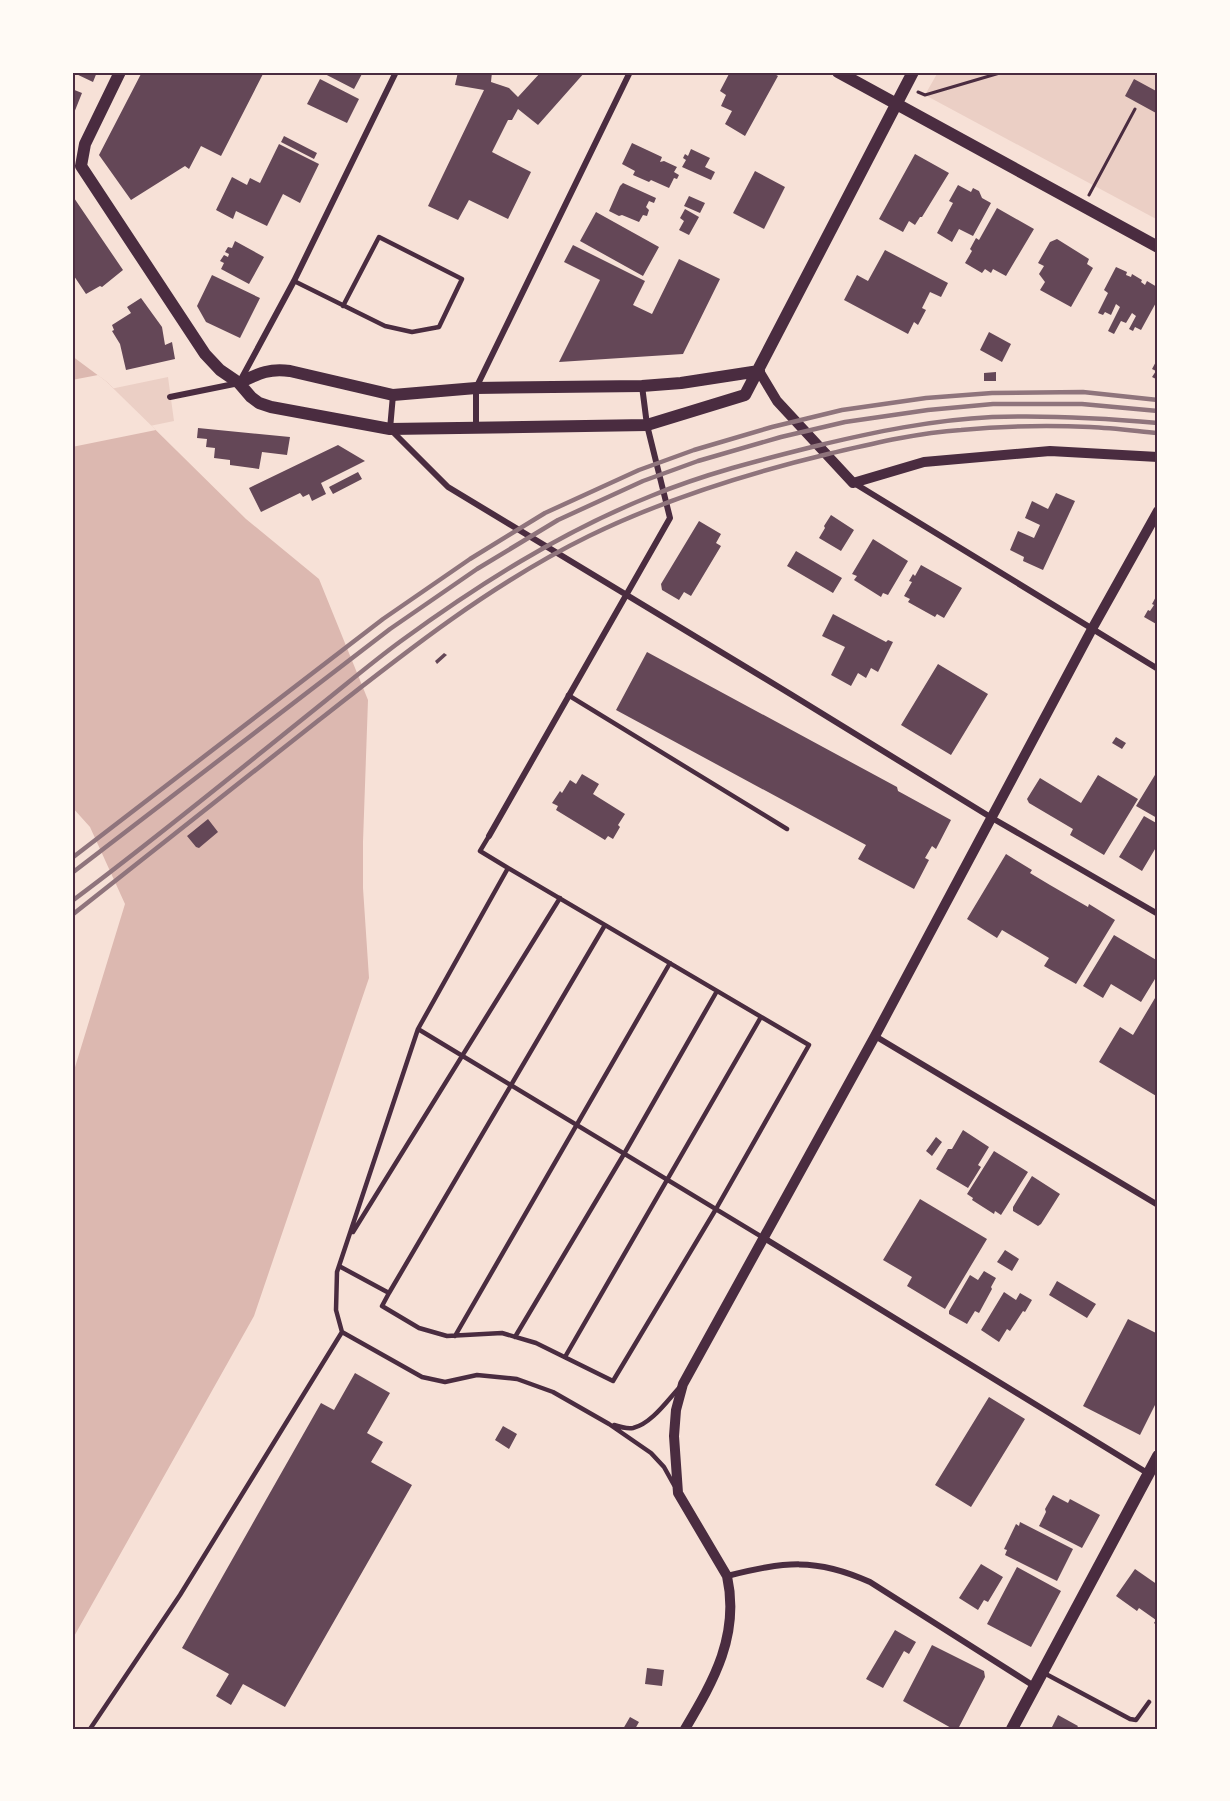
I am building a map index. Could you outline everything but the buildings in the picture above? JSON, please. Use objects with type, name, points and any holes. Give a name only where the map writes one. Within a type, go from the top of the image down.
[{"type":"main road","points":[[120,72],[85,144],[81,166],[206,354],[220,370],[239,383],[250,397],[259,403],[390,429],[647,424],[745,395],[913,72]]},
{"type":"main road","points":[[838,72],[1158,247]]},
{"type":"main road","points":[[239,383],[265,371],[277,369],[393,395],[476,388],[642,386],[681,383],[759,371]]},
{"type":"main road","points":[[1012,1729],[1158,1456]]},
{"type":"street","points":[[171,397],[239,383],[294,281],[396,72]]},
{"type":"street","points":[[476,428],[476,388],[630,72]]},
{"type":"street","points":[[759,371],[777,401],[853,483],[1158,669]]},
{"type":"street","points":[[489,836],[670,518],[647,424],[642,386]]},
{"type":"street","points":[[393,395],[390,429],[447,487],[992,818],[1158,914]]},
{"type":"street","points":[[853,483],[924,462],[1050,451],[1158,458]]},
{"type":"street","points":[[685,1729],[717,1671],[727,1643],[731,1621],[727,1576],[678,1493],[674,1436],[676,1410],[683,1384],[875,1036],[1092,629],[1158,511]]},
{"type":"street","points":[[875,1036],[1158,1205]]},
{"type":"street","points":[[764,1238],[1149,1474]]},
{"type":"street","points":[[727,1576],[767,1567],[802,1563],[848,1571],[870,1582],[1034,1686]]},
{"type":"lane","points":[[294,281],[343,306],[385,326],[412,332],[440,327],[462,279],[379,237],[343,306]]},
{"type":"lane","points":[[568,695],[787,829]]},
{"type":"lane","points":[[489,836],[480,851],[809,1045],[716,1209],[613,1381],[536,1343],[502,1333],[447,1336],[419,1328],[381,1306],[605,925]]},
{"type":"lane","points":[[508,868],[418,1029],[337,1272],[336,1310],[342,1332],[422,1377],[445,1382],[477,1375],[517,1379],[554,1392],[609,1424],[659,1460],[678,1493]]},
{"type":"lane","points":[[348,1240],[560,898]]},
{"type":"lane","points":[[455,1336],[670,963]]},
{"type":"lane","points":[[515,1337],[624,1154],[717,991]]},
{"type":"lane","points":[[565,1357],[761,1017]]},
{"type":"lane","points":[[418,1029],[764,1238]]},
{"type":"lane","points":[[339,1266],[389,1293]]},
{"type":"lane","points":[[90,1729],[180,1595],[342,1332]]},
{"type":"lane","points":[[609,1424],[630,1429],[640,1425],[651,1418],[683,1384]]},
{"type":"lane","points":[[1042,1672],[1130,1719],[1136,1720],[1149,1701]]},
{"type":"path","points":[[905,86],[925,95],[1003,72]]},
{"type":"path","points":[[1083,207],[1135,109]]},
{"type":"shaded area","points":[[938,72],[1158,72],[1158,220],[925,95]]},
{"type":"shaded area","points":[[72,356],[107,382],[246,519],[319,579],[368,700],[363,888],[369,978],[254,1316],[72,1640],[72,1077],[125,904],[90,827],[72,807]]},
{"type":"shaded area","points":[[168,377],[174,421],[72,442],[72,397]]},
{"type":"pier","points":[[98,375],[156,430],[72,447],[72,380]]},
{"type":"railway","points":[[72,858],[383,619],[470,559],[545,513],[639,470],[694,450],[772,427],[842,410],[926,398],[992,393],[1083,392],[1158,400]]},
{"type":"railway","points":[[72,873],[390,629],[477,569],[558,520],[643,481],[698,461],[781,437],[845,422],[928,410],[993,404],[1082,404],[1158,411]]},
{"type":"railway","points":[[72,901],[164,831],[401,641],[521,561],[618,510],[671,488],[732,468],[881,431],[992,417],[1096,418],[1158,423]]},
{"type":"railway","points":[[72,915],[351,695],[449,621],[553,555],[647,510],[766,470],[910,436],[944,431],[1042,426],[1099,427],[1158,433]]}]
